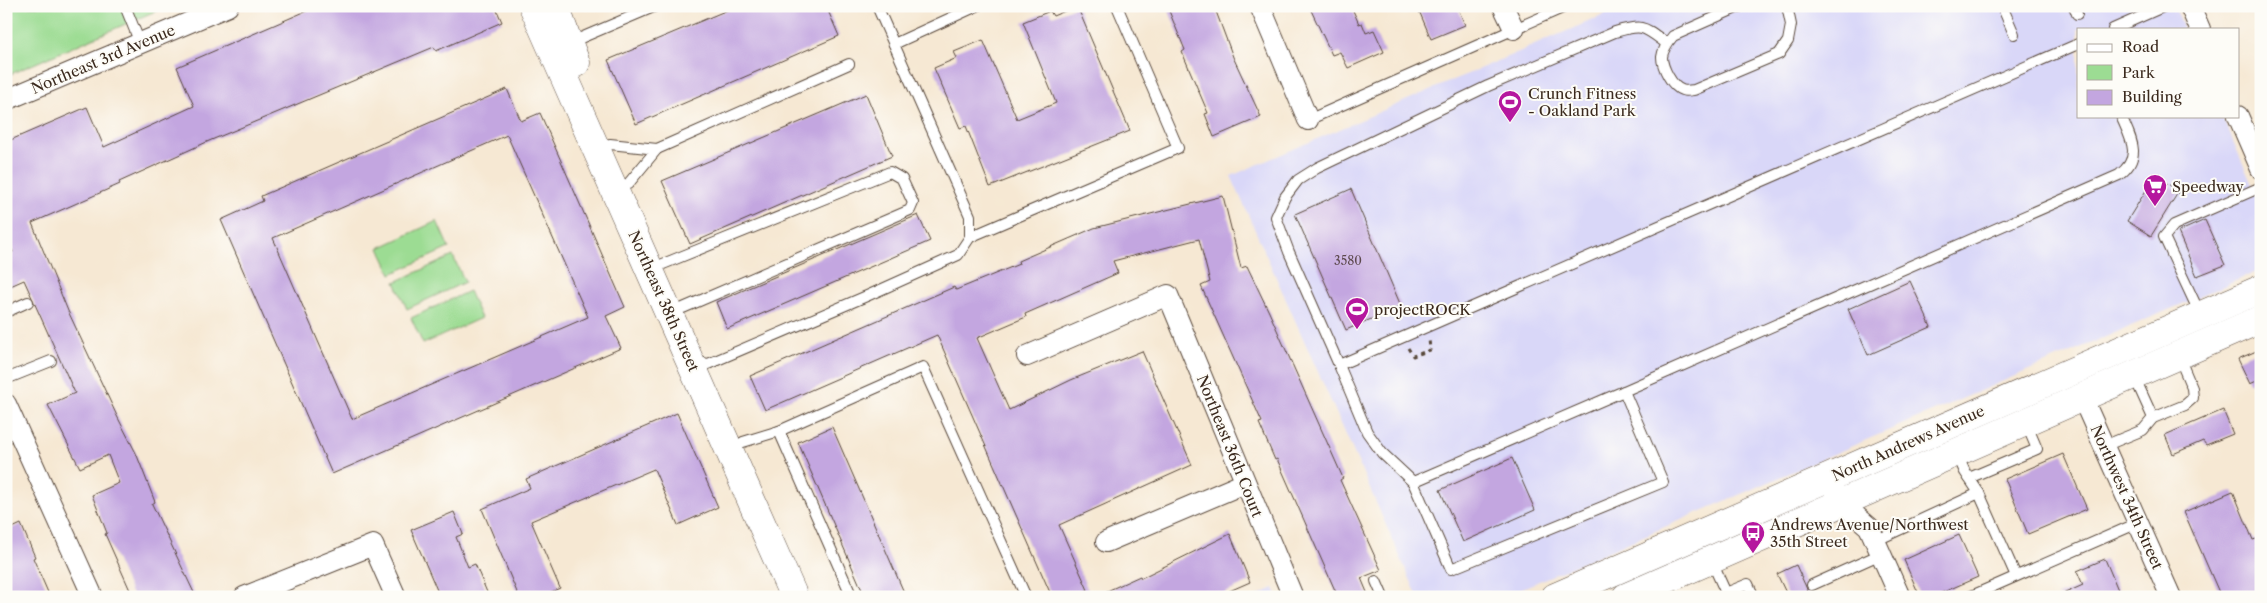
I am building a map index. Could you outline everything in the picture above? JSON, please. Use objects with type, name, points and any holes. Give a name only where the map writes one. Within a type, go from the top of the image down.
[{"type":"main road","name":"Northeast 38th Street","points":[[533,6],[698,362],[768,528],[794,597]]},
{"type":"main road","name":"Northeast 38th Street","points":[[555,6],[568,43],[610,144],[683,308],[698,362],[742,442],[812,597]]},
{"type":"main road","name":"North Andrews Avenue","points":[[1628,596],[1868,490],[1950,439],[2201,315],[2261,289]]},
{"type":"main road","name":"North Andrews Avenue","points":[[1555,597],[1857,465],[1950,439],[2026,421],[2261,319]]},
{"type":"street","name":"Northeast 3rd Avenue","points":[[6,100],[228,6]]},
{"type":"street","points":[[1260,6],[1308,120]]},
{"type":"street","points":[[1504,6],[1514,29]]},
{"type":"street","points":[[2190,6],[2200,28]]},
{"type":"street","points":[[2239,118],[2261,169]]},
{"type":"street","name":"Northeast 36th Court","points":[[1027,356],[1168,295],[1293,597]]},
{"type":"street","name":"Northwest 34th Street","points":[[2082,397],[2171,597]]},
{"type":"street","points":[[6,404],[93,597]]},
{"type":"street","points":[[1857,465],[1868,490],[1875,541],[1900,597]]},
{"type":"street","points":[[1828,478],[1840,502],[1875,541]]},
{"type":"street","points":[[1106,542],[1245,483]]},
{"type":"street","points":[[244,597],[373,545],[396,597]]},
{"type":"lane","points":[[125,6],[140,43]]},
{"type":"lane","points":[[568,43],[656,6]]},
{"type":"lane","points":[[877,6],[970,216],[970,237]]},
{"type":"lane","points":[[894,44],[977,6]]},
{"type":"lane","points":[[698,362],[869,295],[958,255],[970,237],[1178,148],[1117,6]]},
{"type":"lane","points":[[1308,120],[1567,6]]},
{"type":"lane","points":[[1740,6],[1673,36],[1666,43],[1662,58],[1671,80],[1683,91],[1694,90],[1779,54],[1788,41],[1791,25],[1787,6]]},
{"type":"lane","points":[[2002,6],[2014,34]]},
{"type":"lane","points":[[2115,28],[2164,6]]},
{"type":"lane","points":[[1624,392],[1663,482],[1451,568],[1413,482],[1382,453],[1367,432],[1289,252],[1276,217],[1285,197],[1298,180],[1361,146],[1456,101],[1615,32],[1637,26],[1648,30],[1666,43]]},
{"type":"lane","points":[[1339,365],[2077,44]]},
{"type":"lane","points":[[628,184],[656,149],[849,64]]},
{"type":"lane","points":[[1413,482],[1624,392],[2119,175],[2133,161],[2134,153],[2122,118]]},
{"type":"lane","points":[[610,144],[656,149]]},
{"type":"lane","points":[[663,264],[890,172],[902,179],[906,187],[913,203],[910,210],[683,308]]},
{"type":"lane","points":[[2201,315],[2164,237],[2174,225],[2261,187]]},
{"type":"lane","points":[[6,312],[28,302]]},
{"type":"lane","points":[[2104,446],[2143,430],[2153,418],[2185,405],[2193,398],[2192,388],[2178,356]]},
{"type":"lane","points":[[6,379],[51,361]]},
{"type":"lane","points":[[742,442],[779,431],[922,367],[1026,597]]},
{"type":"lane","points":[[2134,375],[2153,418]]},
{"type":"lane","points":[[1969,478],[2036,449],[2026,421]]},
{"type":"lane","points":[[779,431],[852,597]]},
{"type":"lane","points":[[1950,439],[1979,494],[2016,576]]},
{"type":"lane","points":[[1812,585],[1875,541],[1979,494]]},
{"type":"lane","points":[[1969,597],[2138,523]]},
{"type":"lane","points":[[1710,559],[1726,593],[1748,584],[1754,597]]},
{"type":"lane","points":[[1376,582],[1383,597]]},
{"type":"shaded area","points":[[1625,6],[2174,6],[2184,28],[2077,28],[2077,118],[2223,118],[2261,205],[2261,270],[1502,597],[1418,597],[1231,176]]},
{"type":"shaded area","points":[[1274,588],[1278,597],[1254,597]]},
{"type":"green space","points":[[6,6],[167,6],[6,76]]},
{"type":"green space","points":[[437,221],[449,248],[391,274],[379,248]]},
{"type":"green space","points":[[453,256],[465,282],[407,309],[395,282]]},
{"type":"green space","points":[[469,291],[481,318],[423,344],[411,318]]},
{"type":"building","points":[[318,6],[495,6],[502,22],[436,51],[434,47],[209,141],[119,182],[120,184],[32,223],[68,311],[136,453],[155,502],[152,504],[196,597],[133,597],[105,534],[107,533],[92,495],[119,483],[108,455],[80,468],[48,405],[75,393],[24,280],[6,288],[6,255],[13,252],[6,236],[6,142],[87,107],[104,147],[194,106],[177,67]]},
{"type":"building","points":[[737,6],[826,6],[839,36],[636,124],[608,60]]},
{"type":"building","points":[[1077,6],[1130,131],[990,187],[966,126],[960,128],[934,68],[957,58],[954,52],[983,40],[1017,119],[1056,103],[1023,22],[1050,11],[1053,16]]},
{"type":"building","points":[[1167,6],[1214,6],[1233,57],[1261,117],[1214,137],[1205,114],[1208,113],[1182,52],[1185,50]]},
{"type":"building","points":[[1309,6],[1351,6],[1359,24],[1362,23],[1366,33],[1374,30],[1384,52],[1348,68],[1340,52],[1332,55]]},
{"type":"building","points":[[1417,6],[1457,6],[1465,25],[1431,39]]},
{"type":"building","points":[[507,89],[521,121],[540,113],[625,307],[606,316],[621,348],[332,474],[221,220],[263,201],[261,196]],"holes":[[[507,135],[588,317],[352,419],[273,238]]]},
{"type":"building","points":[[866,94],[892,156],[690,244],[662,181]]},
{"type":"building","points":[[2155,176],[2179,191],[2151,236],[2127,221]]},
{"type":"building","points":[[1351,189],[1401,306],[1346,330],[1295,214]]},
{"type":"building","points":[[1223,196],[1241,268],[1247,266],[1269,312],[1343,478],[1340,480],[1381,570],[1361,578],[1369,597],[1338,597],[1277,459],[1275,460],[1259,423],[1262,422],[1201,286],[1210,282],[1199,239],[1113,261],[1118,273],[1025,314],[1026,317],[977,338],[1009,410],[1071,380],[1142,351],[1192,465],[1059,525],[1088,590],[1073,597],[1052,597],[937,335],[765,410],[750,376],[954,287],[956,290],[1019,264],[1018,261],[1094,228]]},
{"type":"building","points":[[918,215],[930,241],[727,329],[716,302]]},
{"type":"building","points":[[2205,220],[2225,265],[2197,276],[2178,232]]},
{"type":"building","points":[[1910,281],[1931,327],[1868,355],[1848,309]]},
{"type":"building","points":[[2261,349],[2261,379],[2250,384],[2238,359]]},
{"type":"building","points":[[2223,410],[2233,434],[2206,445],[2203,441],[2173,454],[2165,435]]},
{"type":"building","points":[[677,413],[718,507],[678,525],[654,469],[531,521],[560,588],[540,597],[519,597],[482,509],[530,488],[526,479]]},
{"type":"building","points":[[832,427],[906,597],[865,597],[798,442]]},
{"type":"building","points":[[2063,454],[2087,509],[2028,534],[2005,479]]},
{"type":"building","points":[[1512,458],[1535,510],[1463,542],[1440,490]]},
{"type":"building","points":[[2233,491],[2253,540],[2256,539],[2261,551],[2261,597],[2221,597],[2184,512]]},
{"type":"building","points":[[454,512],[463,534],[456,537],[468,567],[475,564],[489,597],[440,597],[411,530]]},
{"type":"building","points":[[21,524],[50,597],[6,597],[6,531]]},
{"type":"building","points":[[1230,534],[1250,582],[1216,597],[1094,597],[1140,576],[1141,578]]},
{"type":"building","points":[[1959,535],[1978,577],[1932,597],[1920,597],[1904,560]]},
{"type":"building","points":[[2105,559],[2121,597],[2056,597],[2083,585],[2077,571]]},
{"type":"building","points":[[1796,565],[1810,597],[1788,597],[1777,574]]},
{"type":"place","name":"Crunch Fitness - Oakland Park","points":[[1510,123]]},
{"type":"place","name":"Speedway","points":[[2155,207]]},
{"type":"place","name":"projectROCK","points":[[1357,330]]},
{"type":"place","name":"Andrews Avenue/Northwest 35th Street","points":[[1753,554]]}]
